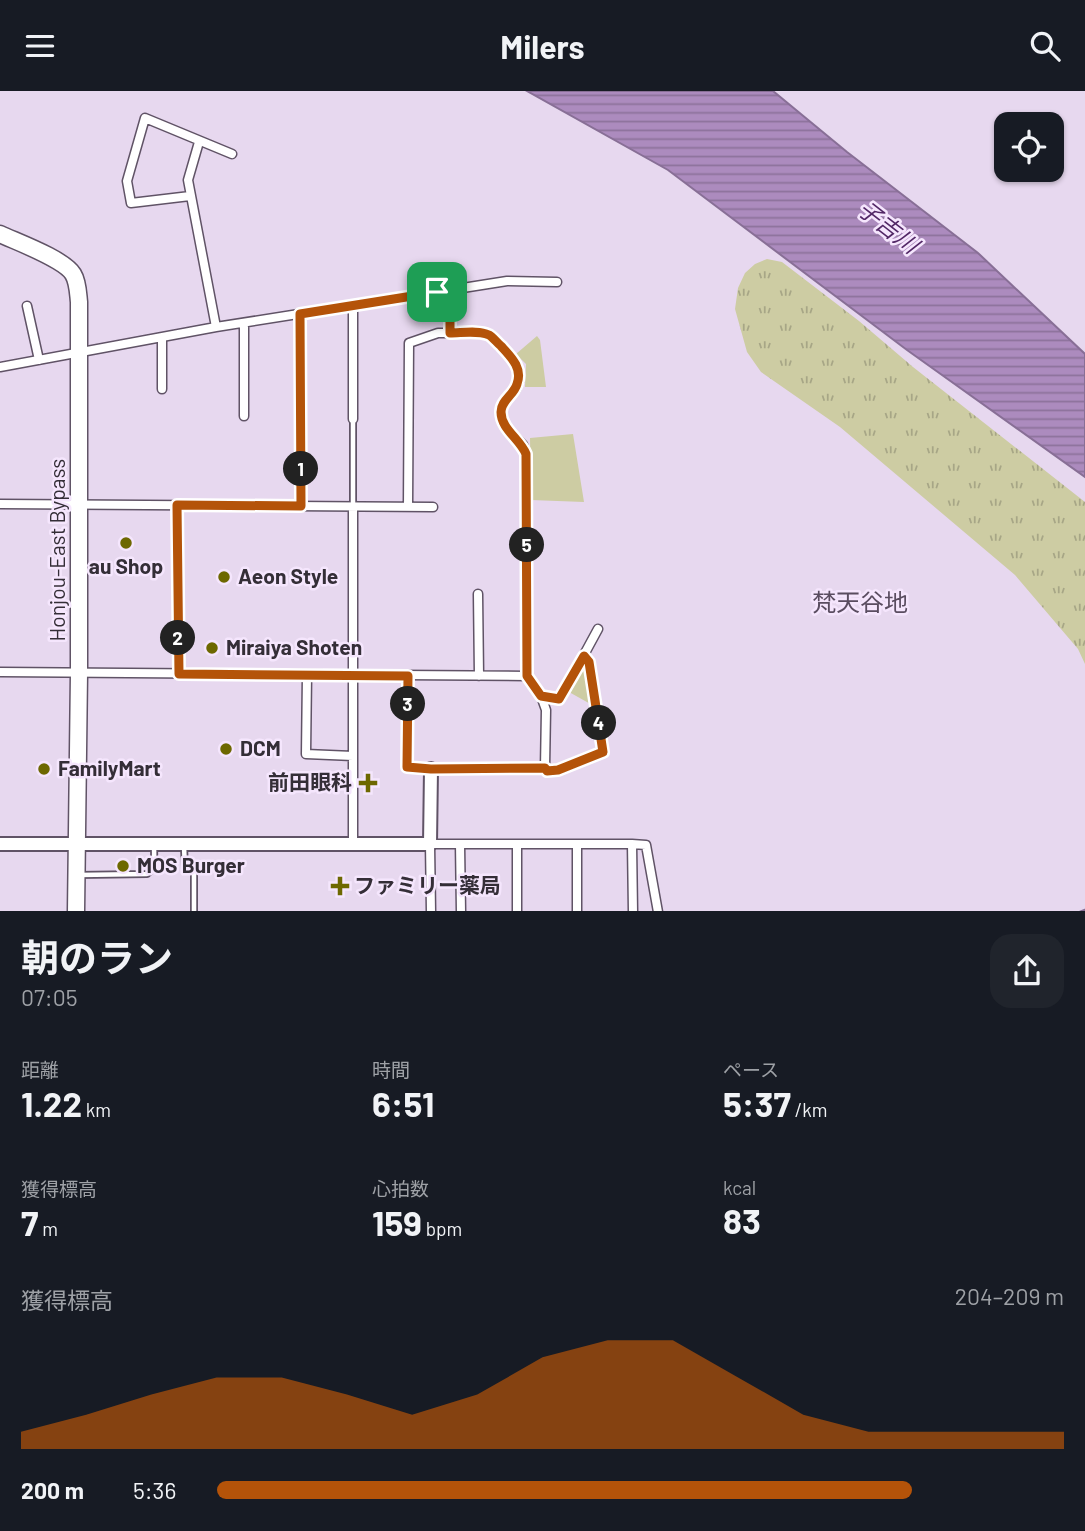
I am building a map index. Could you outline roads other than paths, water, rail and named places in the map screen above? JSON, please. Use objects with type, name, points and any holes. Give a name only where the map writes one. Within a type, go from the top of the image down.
[{"type":"highway","name":"Honjou-East Bypass","points":[[0,233],[65,265],[73,275],[79,302],[76,911]]},
{"type":"street","points":[[190,196],[131,203],[127,181],[145,118],[232,155]]},
{"type":"street","points":[[199,142],[188,180],[216,327]]},
{"type":"street","points":[[0,367],[216,327],[507,281],[557,282]]},
{"type":"street","points":[[450,290],[450,333]]},
{"type":"street","points":[[353,305],[353,419]]},
{"type":"street","points":[[27,306],[39,360]]},
{"type":"street","points":[[300,314],[300,419]]},
{"type":"street","points":[[244,323],[244,416]]},
{"type":"street","points":[[408,507],[409,343],[438,334],[491,335],[515,362],[519,372],[516,389],[500,410],[507,429],[523,445],[526,454],[527,676],[541,696],[545,710],[545,768]]},
{"type":"street","points":[[162,337],[162,389]]},
{"type":"street","points":[[0,504],[433,507]]},
{"type":"street","points":[[353,507],[353,845]]},
{"type":"street","points":[[478,594],[479,676]]},
{"type":"street","points":[[541,696],[559,699],[598,629]]},
{"type":"street","points":[[0,672],[527,676]]},
{"type":"street","points":[[307,675],[306,754],[353,756]]},
{"type":"street","points":[[408,676],[407,767],[545,768],[547,771],[558,770],[603,752]]},
{"type":"street","points":[[431,769],[431,911]]},
{"type":"street","points":[[0,844],[646,845],[658,911]]},
{"type":"street","points":[[460,844],[461,911]]},
{"type":"street","points":[[632,844],[633,911]]},
{"type":"street","points":[[517,845],[517,911]]},
{"type":"street","points":[[577,845],[577,911]]},
{"type":"lane","points":[[300,419],[301,506]]},
{"type":"lane","points":[[353,419],[353,507]]},
{"type":"lane","points":[[177,505],[179,674]]},
{"type":"lane","points":[[584,656],[589,662],[603,752]]},
{"type":"lane","points":[[77,876],[147,874],[154,863],[154,845]]},
{"type":"lane","points":[[184,845],[185,870],[194,869],[194,911]]},
{"type":"water","name":"子吉川","points":[[527,91],[773,91],[978,253],[1085,354],[1085,477],[907,350],[668,170]]},
{"type":"place","name":"au Shop","points":[[126,543]]},
{"type":"place","name":"Aeon Style","points":[[224,577]]},
{"type":"place","name":"Miraiya Shoten","points":[[212,648]]},
{"type":"place","name":"DCM","points":[[226,749]]},
{"type":"place","name":"FamilyMart","points":[[44,769]]},
{"type":"place","name":"前田眼科","points":[[368,783]]},
{"type":"place","name":"MOS Burger","points":[[123,866]]},
{"type":"place","name":"ファミリー薬局","points":[[340,886]]},
{"type":"district","name":"梵天谷地","points":[[860,603]]}]
